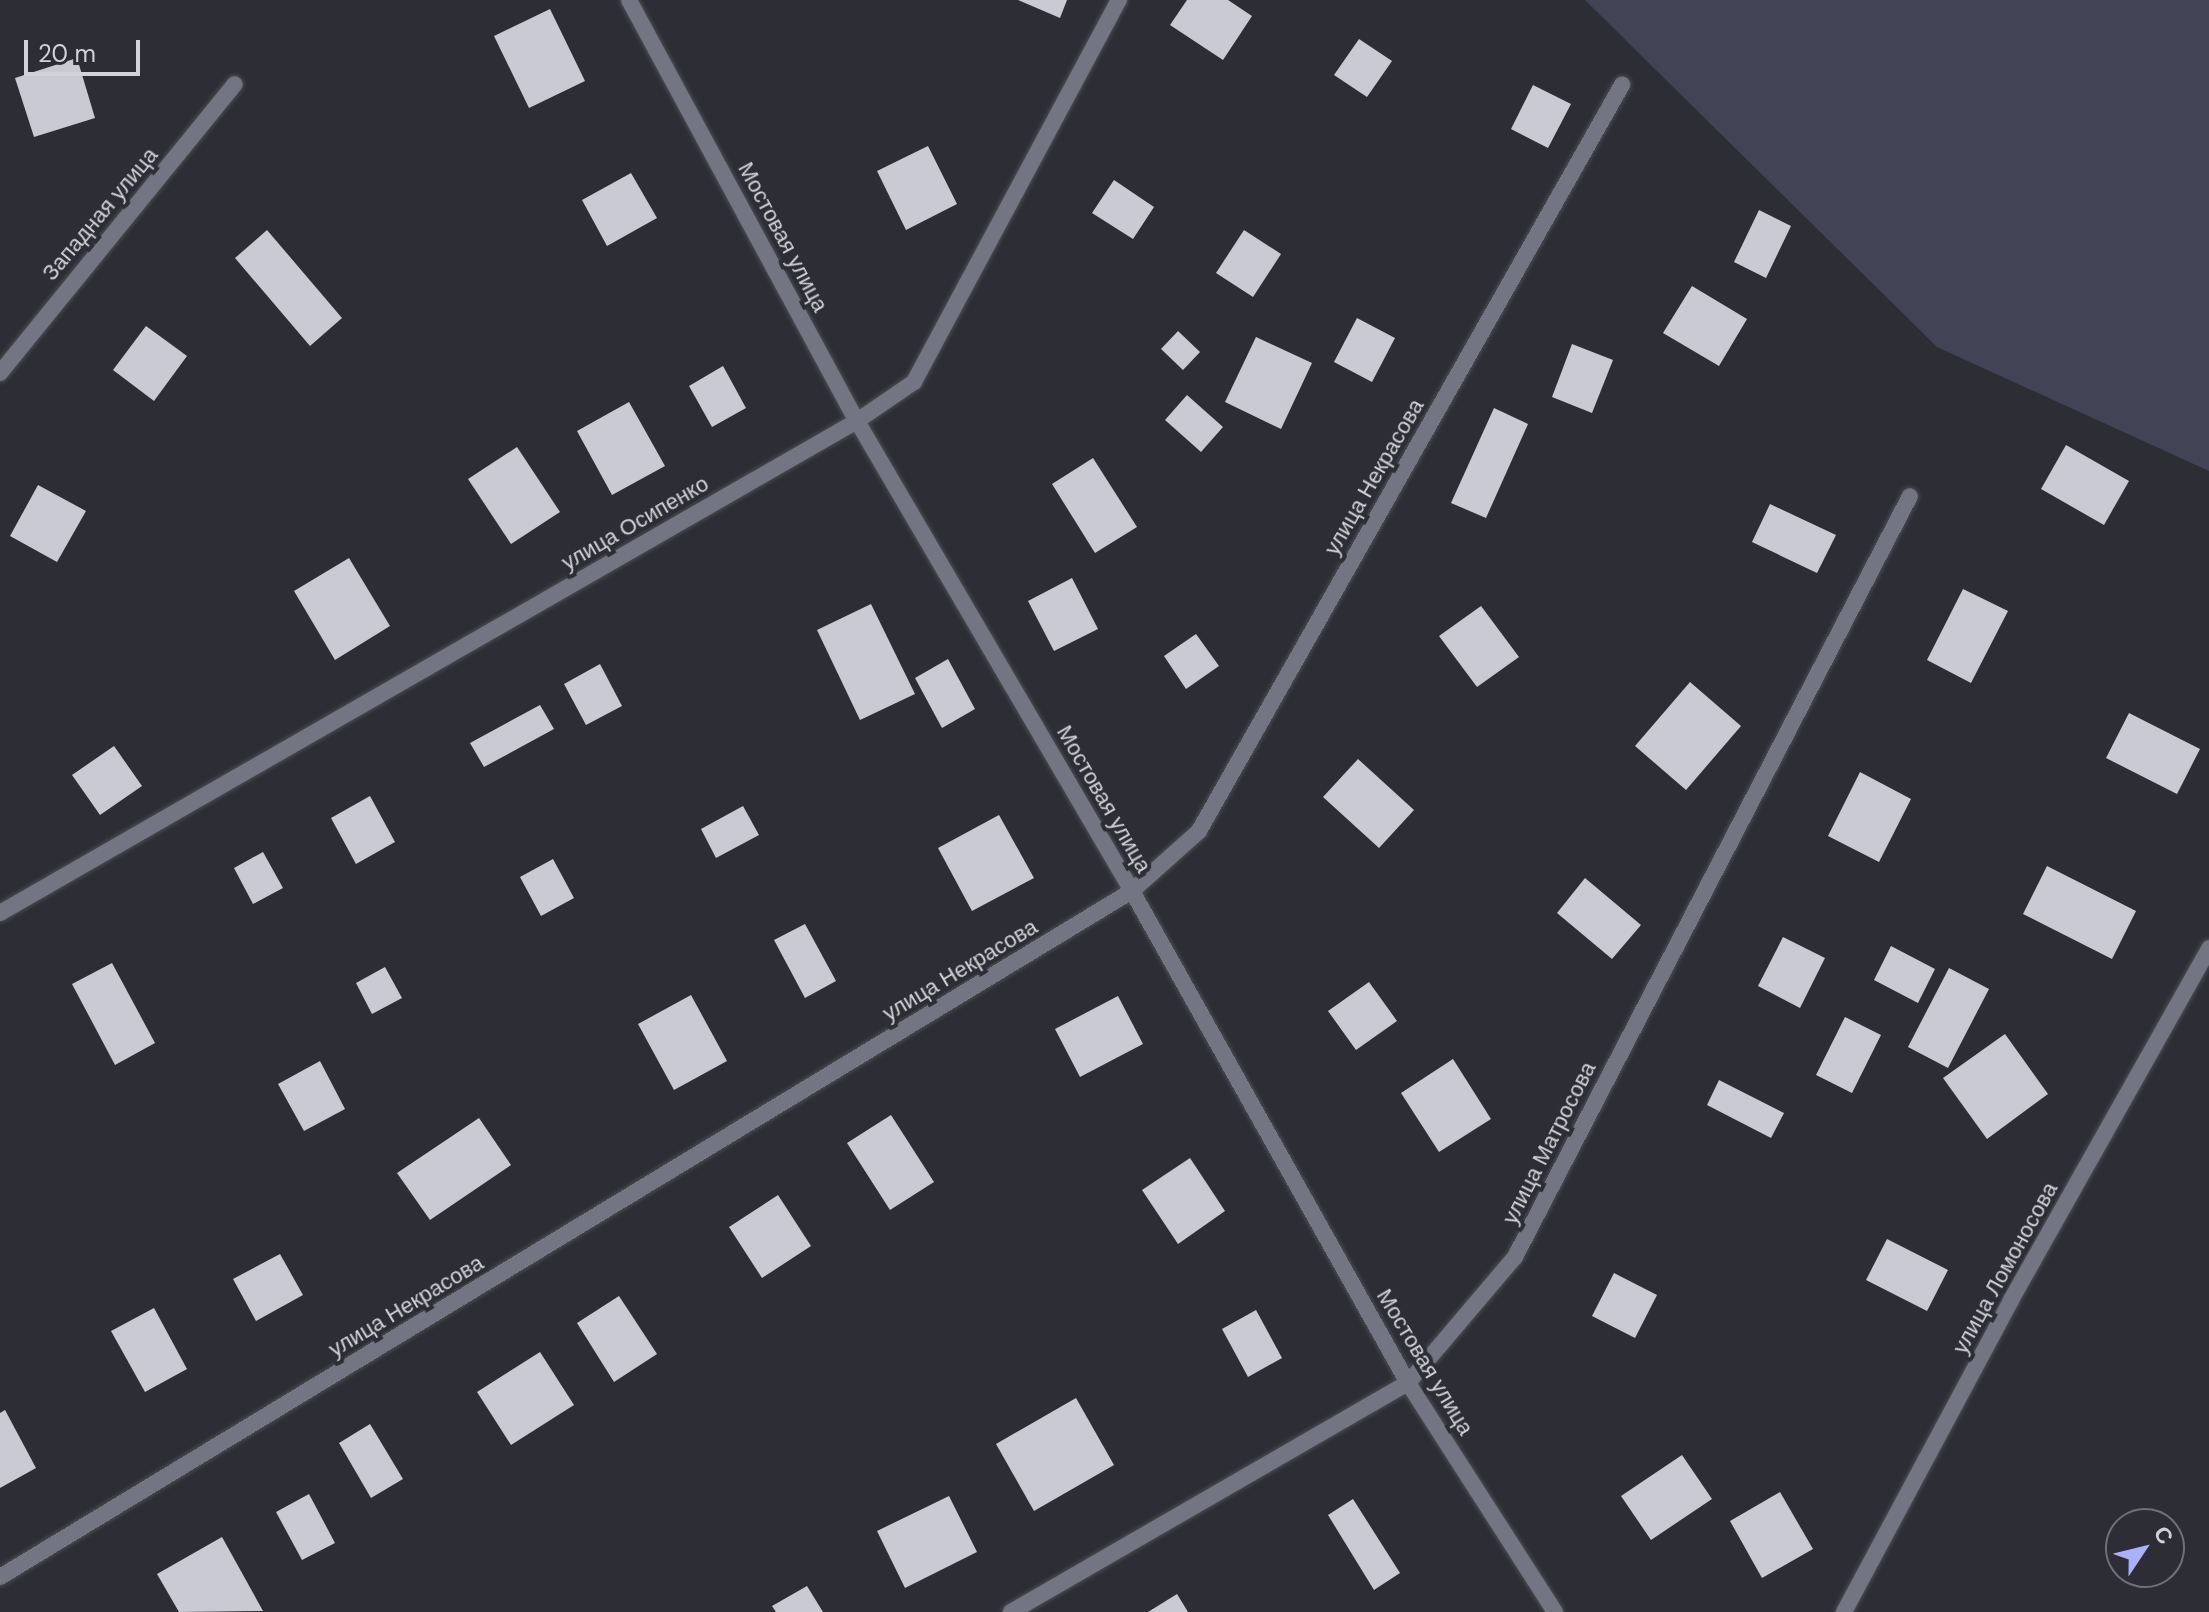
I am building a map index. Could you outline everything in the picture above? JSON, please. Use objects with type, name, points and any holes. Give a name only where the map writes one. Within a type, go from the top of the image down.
[{"type":"street","name":"Мостовая улица","points":[[629,0],[857,421],[1132,891],[1408,1383],[1555,1612]]},
{"type":"street","name":"улица Осипенко","points":[[0,913],[857,421],[914,382],[1119,0]]},
{"type":"street","name":"Западная улица","points":[[0,373],[235,84]]},
{"type":"street","name":"улица Некрасова","points":[[0,1577],[1132,891],[1199,831],[1622,85]]},
{"type":"street","name":"улица Матросова","points":[[1011,1612],[1408,1383],[1515,1257],[1910,496]]},
{"type":"street","name":"улица Ломоносова","points":[[1844,1612],[2011,1300],[2209,948]]},
{"type":"shaded area","points":[[1585,0],[2209,0],[2209,471],[1937,347]]},
{"type":"building","points":[[1018,0],[1067,0],[1060,18]]},
{"type":"building","points":[[1187,0],[1228,0],[1252,16],[1223,60],[1170,25]]},
{"type":"building","points":[[550,9],[585,81],[529,108],[494,36]]},
{"type":"building","points":[[1359,39],[1392,61],[1367,97],[1334,75]]},
{"type":"building","points":[[77,58],[95,118],[34,137],[15,78]]},
{"type":"building","points":[[1533,85],[1571,104],[1548,148],[1511,129]]},
{"type":"building","points":[[928,146],[957,204],[906,230],[877,171]]},
{"type":"building","points":[[631,173],[657,218],[607,246],[582,200]]},
{"type":"building","points":[[1114,180],[1154,207],[1133,239],[1092,213]]},
{"type":"building","points":[[1759,210],[1791,226],[1766,278],[1734,262]]},
{"type":"building","points":[[267,230],[342,318],[310,346],[235,258]]},
{"type":"building","points":[[1244,230],[1281,254],[1253,297],[1216,273]]},
{"type":"building","points":[[1692,286],[1747,319],[1719,366],[1663,333]]},
{"type":"building","points":[[1357,318],[1395,338],[1372,382],[1334,362]]},
{"type":"building","points":[[146,326],[187,356],[154,401],[113,370]]},
{"type":"building","points":[[1178,331],[1200,352],[1183,370],[1161,349]]},
{"type":"building","points":[[1256,337],[1312,363],[1281,429],[1225,402]]},
{"type":"building","points":[[1572,344],[1613,360],[1592,413],[1552,397]]},
{"type":"building","points":[[723,366],[746,408],[712,427],[689,386]]},
{"type":"building","points":[[1187,395],[1223,427],[1201,452],[1165,420]]},
{"type":"building","points":[[629,402],[665,466],[612,495],[577,431]]},
{"type":"building","points":[[1494,408],[1528,424],[1486,518],[1451,503]]},
{"type":"building","points":[[2066,445],[2129,481],[2104,525],[2041,489]]},
{"type":"building","points":[[517,447],[560,512],[511,544],[468,479]]},
{"type":"building","points":[[1093,458],[1137,527],[1095,553],[1052,484]]},
{"type":"building","points":[[38,485],[86,511],[57,562],[10,536]]},
{"type":"building","points":[[1770,504],[1836,535],[1817,573],[1752,542]]},
{"type":"building","points":[[349,558],[390,626],[335,660],[294,591]]},
{"type":"building","points":[[1072,578],[1098,629],[1054,651],[1028,601]]},
{"type":"building","points":[[1963,589],[2008,611],[1971,683],[1927,660]]},
{"type":"building","points":[[871,604],[915,694],[860,720],[817,630]]},
{"type":"building","points":[[1481,606],[1519,657],[1477,687],[1439,636]]},
{"type":"building","points":[[1196,634],[1219,666],[1186,689],[1164,656]]},
{"type":"building","points":[[948,659],[975,709],[942,728],[915,678]]},
{"type":"building","points":[[600,664],[622,706],[586,725],[564,684]]},
{"type":"building","points":[[1690,682],[1741,726],[1686,790],[1635,746]]},
{"type":"building","points":[[540,705],[554,729],[484,767],[470,743]]},
{"type":"building","points":[[2129,713],[2200,749],[2177,794],[2106,758]]},
{"type":"building","points":[[114,746],[142,786],[100,815],[72,775]]},
{"type":"building","points":[[1358,759],[1414,810],[1379,848],[1323,797]]},
{"type":"building","points":[[1860,772],[1911,799],[1879,862],[1828,836]]},
{"type":"building","points":[[370,796],[395,842],[356,864],[331,818]]},
{"type":"building","points":[[743,806],[759,835],[716,858],[701,829]]},
{"type":"building","points":[[999,815],[1034,878],[972,911],[938,848]]},
{"type":"building","points":[[263,852],[283,888],[253,904],[234,868]]},
{"type":"building","points":[[553,859],[574,898],[541,916],[520,877]]},
{"type":"building","points":[[2047,866],[2136,911],[2112,959],[2023,914]]},
{"type":"building","points":[[1585,878],[1641,925],[1612,959],[1557,913]]},
{"type":"building","points":[[805,924],[836,981],[805,998],[774,940]]},
{"type":"building","points":[[1783,937],[1825,958],[1800,1008],[1758,986]]},
{"type":"building","points":[[1891,946],[1935,969],[1918,1003],[1874,980]]},
{"type":"building","points":[[112,963],[155,1043],[115,1065],[72,984]]},
{"type":"building","points":[[385,967],[402,998],[372,1014],[356,983]]},
{"type":"building","points":[[1949,968],[1989,989],[1948,1068],[1908,1047]]},
{"type":"building","points":[[1369,982],[1397,1021],[1356,1050],[1328,1011]]},
{"type":"building","points":[[691,995],[727,1061],[674,1090],[638,1024]]},
{"type":"building","points":[[1118,996],[1143,1044],[1080,1077],[1055,1029]]},
{"type":"building","points":[[1845,1017],[1881,1035],[1852,1093],[1816,1075]]},
{"type":"building","points":[[2005,1034],[2048,1094],[1987,1139],[1943,1078]]},
{"type":"building","points":[[1453,1059],[1491,1119],[1439,1152],[1401,1093]]},
{"type":"building","points":[[320,1061],[345,1109],[304,1131],[278,1084]]},
{"type":"building","points":[[1719,1080],[1784,1113],[1771,1138],[1707,1105]]},
{"type":"building","points":[[891,1115],[934,1182],[890,1210],[847,1143]]},
{"type":"building","points":[[479,1118],[511,1165],[430,1220],[397,1173]]},
{"type":"building","points":[[1190,1158],[1225,1211],[1178,1244],[1142,1190]]},
{"type":"building","points":[[778,1195],[811,1246],[762,1278],[729,1227]]},
{"type":"building","points":[[1887,1239],[1948,1270],[1927,1311],[1866,1280]]},
{"type":"building","points":[[280,1254],[303,1295],[256,1321],[233,1279]]},
{"type":"building","points":[[1614,1273],[1657,1295],[1635,1338],[1592,1316]]},
{"type":"building","points":[[619,1296],[657,1354],[614,1382],[577,1323]]},
{"type":"building","points":[[154,1308],[187,1369],[145,1392],[111,1331]]},
{"type":"building","points":[[1256,1310],[1282,1358],[1248,1377],[1222,1329]]},
{"type":"building","points":[[540,1352],[574,1405],[511,1445],[477,1392]]},
{"type":"building","points":[[1076,1398],[1114,1465],[1034,1511],[996,1444]]},
{"type":"building","points":[[5,1410],[36,1468],[0,1488],[0,1413]]},
{"type":"building","points":[[370,1424],[403,1479],[371,1498],[339,1443]]},
{"type":"building","points":[[1682,1455],[1712,1499],[1651,1540],[1621,1496]]},
{"type":"building","points":[[1780,1492],[1813,1549],[1762,1578],[1730,1521]]},
{"type":"building","points":[[309,1494],[335,1543],[302,1560],[276,1512]]},
{"type":"building","points":[[949,1496],[977,1552],[905,1588],[877,1531]]},
{"type":"building","points":[[1353,1499],[1400,1573],[1374,1590],[1328,1515]]},
{"type":"building","points":[[222,1537],[263,1611],[179,1612],[157,1574]]},
{"type":"building","points":[[807,1586],[823,1612],[776,1612],[772,1606]]},
{"type":"building","points":[[1177,1594],[1188,1612],[1148,1612]]}]
